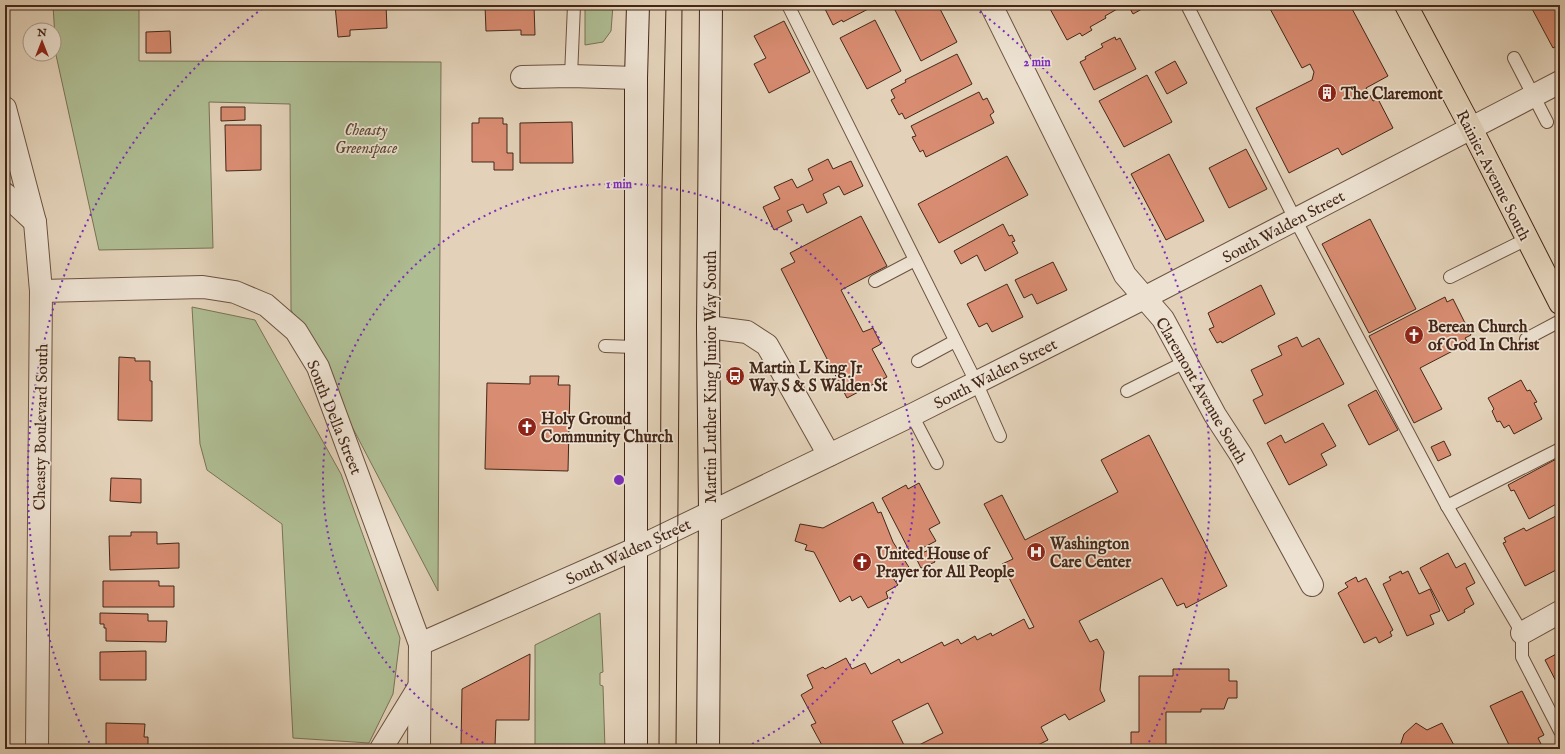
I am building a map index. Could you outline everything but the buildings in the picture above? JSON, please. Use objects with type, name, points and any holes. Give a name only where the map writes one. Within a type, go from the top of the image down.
[{"type":"main road","name":"Rainier Avenue South","points":[[1406,5],[1471,128],[1560,303]]},
{"type":"street","points":[[636,749],[635,347],[636,78],[638,5]]},
{"type":"street","name":"Martin Luther King Junior Way South","points":[[708,749],[710,513],[708,327],[710,5]]},
{"type":"street","name":"Claremont Avenue South","points":[[991,5],[1125,275],[1163,319],[1215,415],[1241,456],[1312,585]]},
{"type":"street","points":[[522,77],[572,76],[636,78]]},
{"type":"street","name":"South Walden Street","points":[[420,644],[635,549],[830,456],[1144,298],[1560,82]]},
{"type":"street","name":"Cheasty Boulevard South","points":[[5,108],[35,222],[41,291],[37,749]]},
{"type":"street","points":[[5,194],[35,222]]},
{"type":"street","name":"South Della Street","points":[[41,291],[203,288],[235,292],[266,305],[296,331],[318,367],[420,644]]},
{"type":"street","points":[[708,327],[747,332],[768,345],[830,456]]},
{"type":"street","points":[[1522,633],[1560,612]]},
{"type":"street","points":[[419,749],[420,644]]},
{"type":"street","points":[[381,749],[420,686]]},
{"type":"lane","points":[[572,76],[574,5]]},
{"type":"lane","points":[[788,5],[976,382],[1000,436]]},
{"type":"lane","points":[[1187,5],[1295,219],[1447,506],[1522,633],[1522,657],[1560,731]]},
{"type":"lane","points":[[1514,58],[1547,122]]},
{"type":"lane","points":[[1450,277],[1527,239]]},
{"type":"lane","points":[[875,281],[915,260]]},
{"type":"lane","points":[[1526,339],[1560,321]]},
{"type":"lane","points":[[918,361],[955,341]]},
{"type":"lane","points":[[605,346],[635,347]]},
{"type":"lane","points":[[1127,391],[1187,361]]},
{"type":"lane","points":[[912,415],[937,463]]},
{"type":"lane","points":[[1447,506],[1560,449]]},
{"type":"green space","name":"Cheasty Greenspace","points":[[53,5],[139,5],[139,61],[441,62],[438,591],[291,310],[290,104],[209,102],[213,248],[99,250],[58,62],[62,62],[62,22],[54,22]]},
{"type":"green space","points":[[585,5],[613,5],[611,31],[603,42],[585,45]]},
{"type":"green space","points":[[192,307],[255,320],[341,474],[400,638],[393,694],[369,743],[293,738],[282,524],[207,470],[200,444]]},
{"type":"green space","points":[[600,613],[603,672],[600,673],[600,685],[603,686],[605,749],[535,749],[535,645]]},
{"type":"tram line","points":[[659,749],[662,186],[666,5]]},
{"type":"tram line","points":[[676,749],[682,5]]},
{"type":"place","name":"The Claremont","points":[[1327,93]]},
{"type":"place","name":"Berean Church of God In Christ","points":[[1414,335]]},
{"type":"place","name":"Martin L King Jr Way S & S Walden St","points":[[735,376]]},
{"type":"place","name":"Holy Ground Community Church","points":[[527,427]]},
{"type":"place","name":"Washington Care Center","points":[[1036,552]]},
{"type":"place","name":"United House of Prayer for All People","points":[[862,562]]}]
